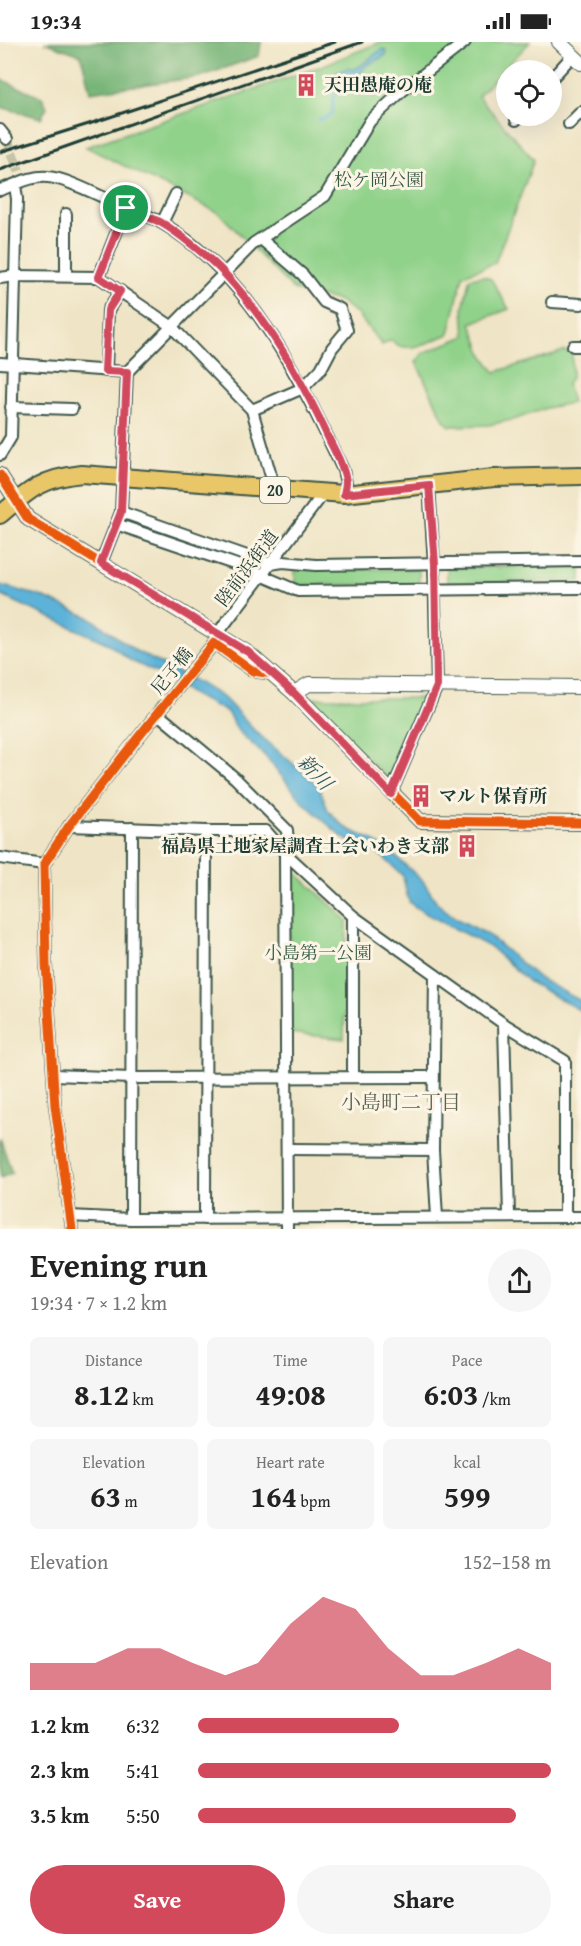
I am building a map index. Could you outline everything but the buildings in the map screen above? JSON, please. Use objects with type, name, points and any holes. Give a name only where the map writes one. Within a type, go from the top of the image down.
[{"type":"main road","name":"20","points":[[0,515],[30,489],[62,476],[82,474],[323,494],[344,494],[494,478],[581,476]]},
{"type":"street","points":[[101,563],[121,512],[127,372],[254,243],[325,196],[370,121],[402,91],[465,42]]},
{"type":"street","points":[[562,43],[577,59],[562,70]]},
{"type":"street","points":[[569,124],[581,112]]},
{"type":"street","points":[[0,190],[19,179],[49,177],[162,223],[223,272],[266,327],[303,388],[344,470],[346,483],[344,494]]},
{"type":"street","points":[[0,455],[4,444],[11,437],[19,179]]},
{"type":"street","points":[[162,223],[176,194]]},
{"type":"street","points":[[99,277],[126,208]]},
{"type":"street","points":[[66,214],[66,276]]},
{"type":"street","points":[[252,410],[303,388],[321,369],[332,348],[347,330],[340,309],[324,302],[303,275],[261,239]]},
{"type":"street","points":[[0,278],[15,276],[99,277],[171,326],[252,410],[275,490]]},
{"type":"street","points":[[105,371],[108,310],[120,291]]},
{"type":"street","points":[[552,302],[581,304]]},
{"type":"street","points":[[0,363],[127,372]]},
{"type":"street","points":[[11,407],[72,409]]},
{"type":"street","points":[[0,475],[28,519],[248,652],[294,693],[420,822],[581,823]]},
{"type":"street","points":[[391,794],[437,686],[435,564],[429,485]]},
{"type":"street","name":"陸前浜街道","points":[[218,633],[323,494]]},
{"type":"street","points":[[121,512],[270,564],[283,562],[316,565],[581,561]]},
{"type":"street","points":[[116,524],[237,565],[298,591],[581,588]]},
{"type":"street","name":"尼子橋","points":[[44,864],[69,826],[123,755],[214,643],[253,671],[272,674]]},
{"type":"street","points":[[294,693],[309,684],[581,687]]},
{"type":"street","points":[[158,714],[235,778],[287,830],[288,842],[285,853],[287,1223]]},
{"type":"street","points":[[69,826],[266,831],[285,853],[352,916],[504,1024],[565,1061],[565,1216]]},
{"type":"street","points":[[131,1219],[132,828]]},
{"type":"street","points":[[205,1219],[206,831]]},
{"type":"street","points":[[0,858],[44,864],[55,1106],[72,1229]]},
{"type":"street","points":[[352,916],[353,1077]]},
{"type":"street","points":[[435,975],[433,1150],[437,1217]]},
{"type":"street","points":[[504,1024],[509,1216]]},
{"type":"street","points":[[54,1076],[433,1077]]},
{"type":"street","points":[[287,1149],[433,1150]]},
{"type":"street","points":[[70,1216],[287,1223],[437,1217],[581,1217]]},
{"type":"green space","points":[[44,42],[261,42],[259,56],[200,77],[90,92],[81,55]]},
{"type":"green space","name":"松ケ岡公園","points":[[381,42],[530,42],[513,60],[496,60],[496,77],[478,96],[496,117],[496,126],[504,126],[534,160],[495,263],[463,275],[449,334],[419,346],[404,347],[391,340],[382,345],[357,314],[340,301],[294,290],[219,213],[86,147],[316,68]]},
{"type":"green space","points":[[0,79],[42,97],[47,107],[41,118],[0,107]]},
{"type":"green space","points":[[483,276],[491,279],[509,309],[471,323],[483,355],[495,372],[564,351],[572,352],[572,376],[567,384],[572,403],[488,425],[450,426],[444,420],[416,362],[423,353],[465,336],[463,308],[469,281],[470,278]]},
{"type":"green space","points":[[581,566],[581,581],[447,583],[447,568]]},
{"type":"green space","points":[[295,569],[419,569],[419,584],[295,585]]},
{"type":"green space","points":[[315,698],[422,698],[424,702],[392,777],[387,778],[312,706]]},
{"type":"green space","name":"小島第一公園","points":[[289,866],[347,920],[344,1039],[290,1033]]},
{"type":"green space","points":[[0,1138],[12,1173],[0,1178]]},
{"type":"water","points":[[384,49],[387,53],[363,69],[354,86],[346,89],[340,88],[336,74],[338,71],[349,68],[352,70]]},
{"type":"water","points":[[0,585],[40,596],[91,618],[136,651],[224,698],[255,731],[319,786],[328,810],[340,823],[393,854],[423,881],[438,904],[457,919],[487,934],[540,979],[581,1001],[581,1011],[529,982],[490,947],[410,903],[403,876],[382,856],[342,837],[303,802],[265,756],[238,731],[227,712],[193,695],[164,676],[131,661],[109,644],[0,595]]},
{"type":"waterway","points":[[318,119],[332,114],[333,98],[340,88]]},
{"type":"tunnel","points":[[7,139],[19,171]]},
{"type":"railway","points":[[0,152],[335,42]]},
{"type":"railway","points":[[0,170],[362,42]]},
{"type":"cycle path","points":[[0,475],[28,519],[248,653],[294,693],[420,821],[581,823]]},
{"type":"cycle path","points":[[72,1229],[55,1106],[46,964],[44,864],[69,826],[214,643],[253,671],[272,674]]},
{"type":"place","name":"天田愚庵の庵","points":[[306,85]]},
{"type":"place","name":"マルト保育所","points":[[421,796]]},
{"type":"place","name":"福島県土地家屋調査士会いわき支部","points":[[467,846]]},
{"type":"district","name":"小島町二丁目","points":[[401,1102]]},
{"type":"route","points":[[126,208],[162,223],[223,272],[244,298],[266,327],[322,424],[344,470],[346,483],[344,494],[429,485],[435,564],[437,686],[391,794],[294,693],[248,652],[101,563],[121,512],[127,372],[105,371],[108,310],[120,291],[99,277],[126,208]]},
{"type":"water label","name":"新川","points":[[315,772]]}]
